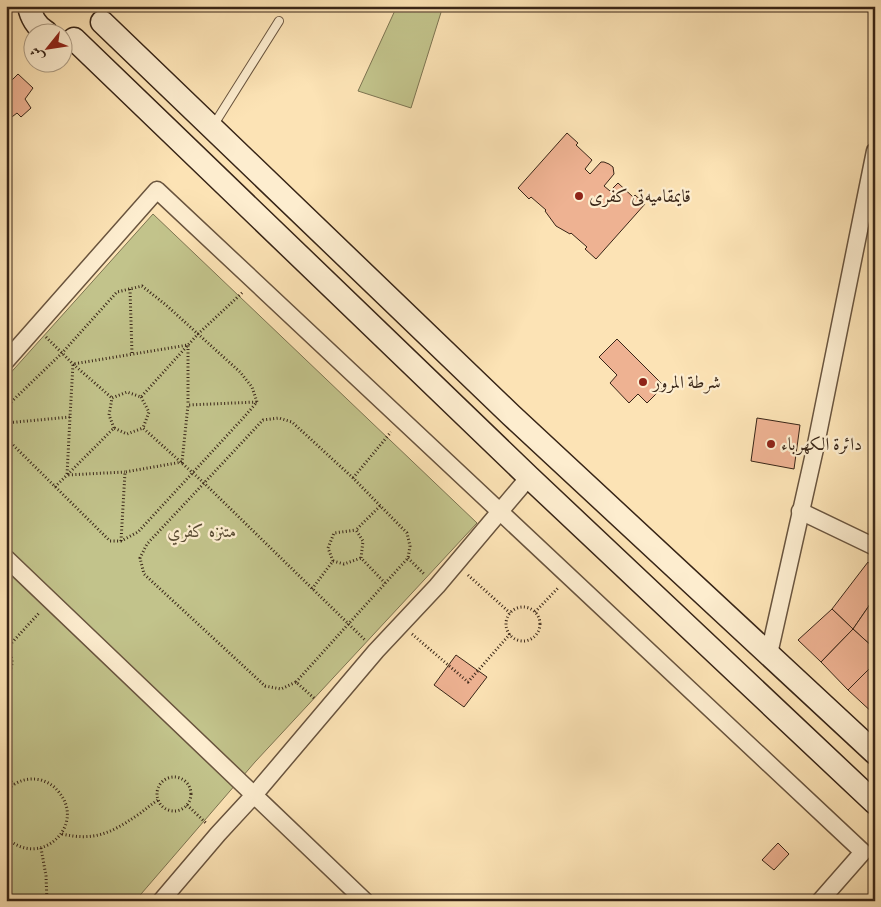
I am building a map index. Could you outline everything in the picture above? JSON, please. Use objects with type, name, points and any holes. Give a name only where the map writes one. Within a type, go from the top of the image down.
[{"type":"main road","points":[[29,6],[35,22]]},
{"type":"main road","points":[[72,38],[85,36],[94,30],[104,14],[212,128],[511,415],[875,753]]},
{"type":"main road","points":[[72,43],[875,803]]},
{"type":"main road","points":[[385,338],[405,313]]},
{"type":"main road","points":[[489,439],[511,415]]},
{"type":"street","points":[[769,654],[817,439],[875,151]]},
{"type":"street","points":[[6,361],[157,190],[862,852],[820,901]]},
{"type":"street","points":[[161,901],[376,651],[437,586],[529,477]]},
{"type":"street","points":[[800,511],[875,546]]},
{"type":"street","points":[[6,558],[365,901]]},
{"type":"lane","points":[[212,128],[279,21]]},
{"type":"path","points":[[141,396],[188,344],[254,282]]},
{"type":"path","points":[[6,407],[62,353],[117,292],[142,286],[166,305],[240,372],[252,387],[257,402]]},
{"type":"path","points":[[130,289],[132,354]]},
{"type":"path","points":[[36,327],[73,364],[112,398]]},
{"type":"path","points":[[73,364],[188,344]]},
{"type":"path","points":[[182,462],[188,405],[188,344]]},
{"type":"path","points":[[67,476],[73,364]]},
{"type":"path","points":[[127,392],[141,396],[149,412],[143,428],[127,434],[114,428],[109,415],[112,398],[127,392]]},
{"type":"path","points":[[188,405],[257,402]]},
{"type":"path","points":[[6,438],[110,541],[121,541],[138,532],[257,402]]},
{"type":"path","points":[[6,423],[70,417]]},
{"type":"path","points":[[279,418],[292,422],[353,478],[407,533],[410,546],[408,558],[296,682],[281,689],[265,686],[144,574],[140,558],[147,544],[204,483],[263,420],[279,418]]},
{"type":"path","points":[[353,478],[401,419]]},
{"type":"path","points":[[55,487],[114,428]]},
{"type":"path","points":[[143,428],[204,483],[376,651]]},
{"type":"path","points":[[67,476],[125,472],[182,462]]},
{"type":"path","points":[[121,541],[125,472]]},
{"type":"path","points":[[333,562],[328,548],[334,533],[356,530],[380,506]]},
{"type":"path","points":[[356,530],[363,541],[362,558],[385,583]]},
{"type":"path","points":[[333,562],[344,564],[362,558]]},
{"type":"path","points":[[408,558],[437,586]]},
{"type":"path","points":[[312,589],[333,562]]},
{"type":"path","points":[[456,564],[510,613]]},
{"type":"path","points":[[535,612],[569,577]]},
{"type":"path","points":[[6,676],[12,665],[12,659],[6,648],[51,600]]},
{"type":"path","points":[[522,607],[528,607],[535,612],[540,619],[539,630],[536,636],[532,639],[515,640],[506,626],[510,613],[516,608],[522,607]]},
{"type":"path","points":[[402,624],[468,682],[510,634]]},
{"type":"path","points":[[296,682],[326,710]]},
{"type":"path","points":[[173,776],[184,779],[191,789],[192,795],[187,805],[177,811],[166,809],[158,800],[157,790],[159,785],[173,776]]},
{"type":"path","points":[[6,777],[14,784]]},
{"type":"path","points":[[6,791],[22,780],[44,781],[54,786],[62,794],[68,816],[62,834],[57,840],[41,848],[20,847],[6,837]]},
{"type":"path","points":[[62,834],[84,837],[106,833],[126,823],[158,800]]},
{"type":"path","points":[[187,805],[218,834]]},
{"type":"path","points":[[41,848],[46,876],[47,901]]},
{"type":"green space","points":[[397,6],[443,6],[411,108],[358,91]]},
{"type":"green space","name":"متنزه كفري","points":[[153,214],[477,523],[255,762],[135,901],[6,901],[6,378]]},
{"type":"building","points":[[18,74],[33,88],[25,99],[31,108],[21,117],[17,113],[8,120],[6,119],[6,78],[10,82]]},
{"type":"building","name":"قایمقامیەتی کفری","points":[[567,133],[578,143],[576,145],[592,160],[585,169],[590,174],[601,162],[609,164],[613,167],[614,174],[604,186],[610,191],[618,183],[633,197],[635,195],[645,204],[596,259],[585,249],[587,247],[571,233],[556,226],[546,210],[531,197],[529,199],[518,188]]},
{"type":"building","points":[[617,339],[664,386],[647,403],[638,394],[629,403],[610,383],[617,375],[599,357]]},
{"type":"building","points":[[757,418],[800,425],[794,469],[751,461]]},
{"type":"building","points":[[868,562],[875,570],[875,597],[853,629],[832,609]]},
{"type":"building","points":[[875,597],[875,649],[853,629]]},
{"type":"building","points":[[832,609],[853,629],[821,662],[798,640]]},
{"type":"building","points":[[853,629],[875,649],[875,663],[848,690],[821,662]]},
{"type":"building","points":[[456,655],[487,677],[464,707],[434,685]]},
{"type":"building","points":[[875,663],[875,715],[848,690]]},
{"type":"building","points":[[778,843],[789,854],[774,870],[762,860]]},
{"type":"place","name":"قایمقامیەتی کفری","points":[[579,196]]},
{"type":"place","name":"شرطة المرور","points":[[643,382]]},
{"type":"place","name":"دائرة الكهرباء","points":[[771,444]]}]
